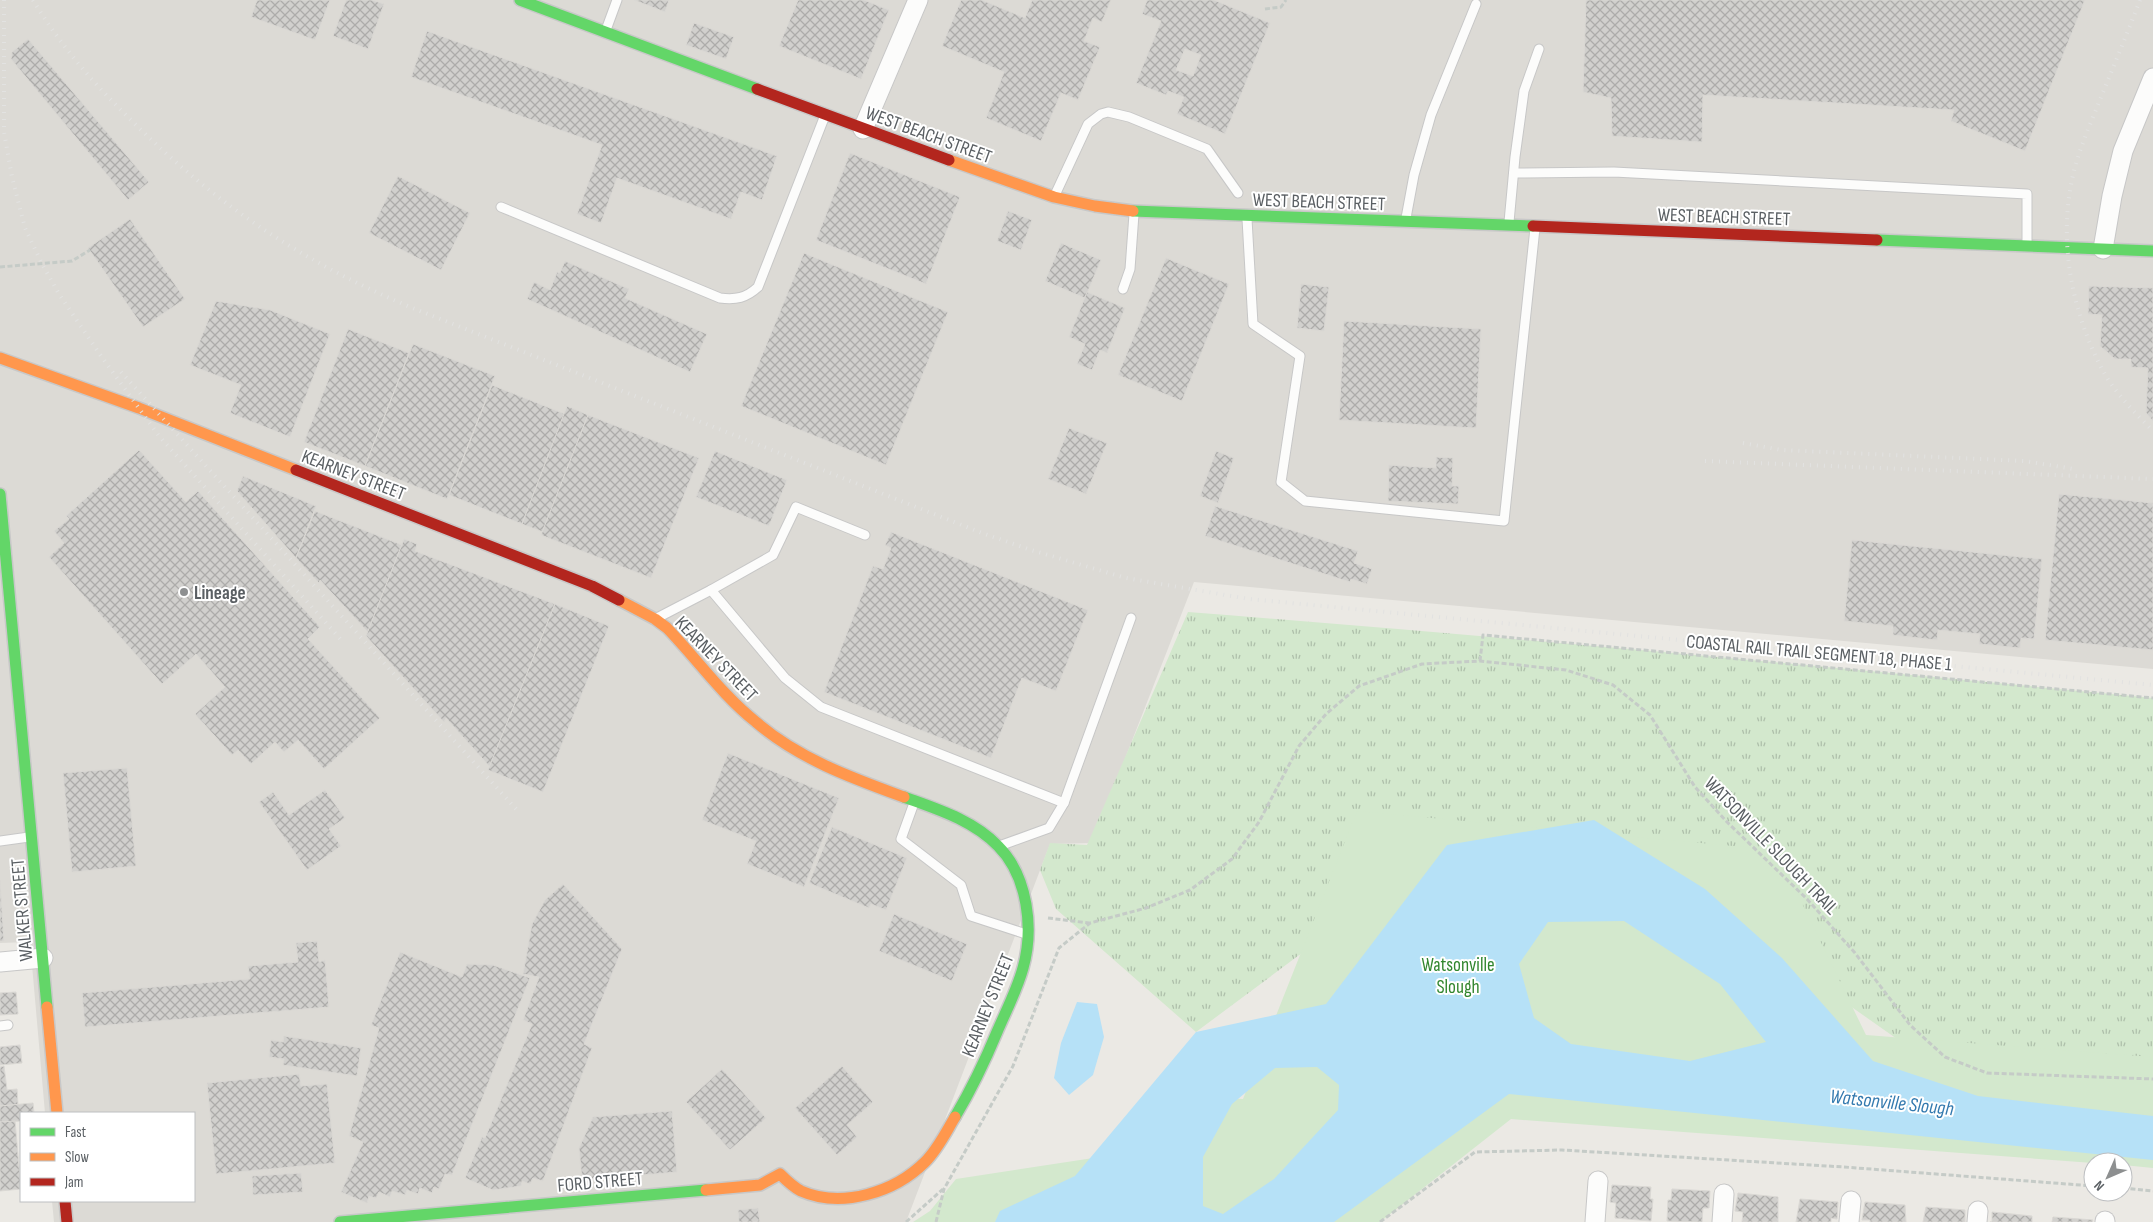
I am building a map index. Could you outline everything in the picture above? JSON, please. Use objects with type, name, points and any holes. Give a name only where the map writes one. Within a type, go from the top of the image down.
[{"type":"main road","name":"WEST BEACH STREET","points":[[520,0],[863,129],[1054,197],[1095,206],[1134,211],[1247,216],[2103,248],[2153,252]]},
{"type":"main road","name":"KEARNEY STREET","points":[[0,358],[139,408],[592,586],[655,619],[681,642],[739,707],[776,738],[821,763],[974,826],[1000,846],[1014,868],[1020,883],[1027,916],[1028,935],[1023,967],[1015,990],[985,1060],[938,1146],[926,1162],[902,1181],[853,1197]]},
{"type":"main road","name":"WALKER STREET","points":[[0,494],[8,676],[32,837],[57,1112]]},
{"type":"main road","name":"FORD STREET","points":[[340,1222],[760,1185],[780,1174],[802,1191],[820,1196],[853,1197]]},
{"type":"main road","points":[[65,1202],[67,1222]]},
{"type":"street","points":[[863,129],[918,0]]},
{"type":"street","points":[[2103,248],[2112,196],[2123,152],[2153,78]]},
{"type":"street","points":[[0,962],[43,958]]},
{"type":"street","points":[[1595,1222],[1598,1181]]},
{"type":"street","points":[[1722,1222],[1724,1194]]},
{"type":"street","points":[[1850,1222],[1851,1202]]},
{"type":"lane","points":[[605,32],[618,0]]},
{"type":"lane","points":[[1405,221],[1414,175],[1430,115],[1476,4]]},
{"type":"lane","points":[[1509,225],[1524,91],[1538,49]]},
{"type":"lane","points":[[1054,197],[1088,124],[1101,114],[1108,112],[1129,116],[1207,149],[1238,193]]},
{"type":"lane","points":[[501,207],[720,298],[736,300],[750,294],[758,287],[825,115]]},
{"type":"lane","points":[[1514,173],[1614,172],[2027,194],[2027,245]]},
{"type":"lane","points":[[1123,290],[1130,270],[1134,211]]},
{"type":"lane","points":[[1247,216],[1253,324],[1300,356],[1281,482],[1305,501],[1504,520],[1535,226]]},
{"type":"lane","points":[[655,619],[772,555],[796,507],[865,535]]},
{"type":"lane","points":[[711,590],[785,678],[821,707],[1064,803]]},
{"type":"lane","points":[[1000,846],[1049,828],[1064,803],[1131,618]]},
{"type":"lane","points":[[915,801],[901,839],[961,885],[971,916],[1028,935]]},
{"type":"lane","points":[[0,841],[32,837]]},
{"type":"path","points":[[1265,9],[1281,7],[1286,0]]},
{"type":"path","points":[[0,266],[72,262],[90,250]]},
{"type":"path","name":"COASTAL RAIL TRAIL SEGMENT 18, PHASE 1","points":[[1480,661],[1483,635],[2153,698]]},
{"type":"path","name":"WATSONVILLE SLOUGH TRAIL","points":[[936,1222],[944,1189],[1012,1066],[1059,948],[1090,923],[1146,908],[1190,890],[1232,859],[1259,822],[1299,746],[1326,714],[1359,686],[1422,664],[1480,661],[1566,670],[1613,685],[1650,715],[1695,786],[1727,822],[1807,899],[1855,952],[1910,1025],[1945,1057],[1987,1073],[2153,1079]]},
{"type":"path","points":[[1027,916],[1090,923]]},
{"type":"path","points":[[1380,1222],[1475,1152],[1562,1150],[1844,1167],[2083,1185]]},
{"type":"path","points":[[906,1222],[944,1189]]},
{"type":"path","points":[[2133,1189],[2153,1190]]},
{"type":"shaded area","points":[[0,0],[2153,0],[2153,669],[1194,582],[1092,843],[1050,844],[906,1222],[54,1222],[52,1202],[195,1202],[195,1112],[45,1112],[30,942],[0,943]]},
{"type":"green space","points":[[1188,612],[1670,653],[2153,698],[2153,1116],[1978,1096],[1782,958],[1447,845],[1196,1032],[1056,909],[1040,870],[1050,843],[1087,845]]},
{"type":"green space","name":"Watsonville Slough","points":[[1357,811],[1776,850],[1866,1035],[2153,1057],[2153,1168],[2133,1166],[2133,1152],[2083,1152],[2083,1162],[1511,1119],[1380,1222],[913,1222],[930,1211],[956,1179],[1113,1155],[1184,1096],[1243,1099]]},
{"type":"water","points":[[1594,820],[1705,889],[1782,958],[1873,1061],[1978,1096],[2153,1116],[2153,1160],[2133,1158],[2133,1152],[2083,1153],[1509,1094],[1334,1222],[995,1222],[1000,1211],[1075,1176],[1196,1032],[1326,1004],[1447,845]],"holes":[[[1624,921],[1720,984],[1766,1042],[1690,1061],[1571,1044],[1534,1018],[1519,964],[1548,922]],[[1317,1067],[1339,1085],[1338,1110],[1274,1179],[1223,1214],[1203,1206],[1203,1157],[1232,1104],[1275,1068]]]},
{"type":"water","points":[[1077,1002],[1097,1004],[1104,1037],[1093,1075],[1069,1095],[1054,1078],[1061,1043]]},
{"type":"building","points":[[257,0],[330,0],[315,40],[251,17]]},
{"type":"building","points":[[346,0],[372,0],[384,4],[368,49],[333,36]]},
{"type":"building","points":[[634,0],[669,0],[665,12]]},
{"type":"building","points":[[798,0],[864,0],[889,10],[861,79],[779,46]]},
{"type":"building","points":[[961,0],[982,0],[1025,18],[1032,0],[1111,0],[1102,22],[1093,18],[1084,41],[1100,47],[1078,100],[1061,93],[1041,141],[986,118],[1004,72],[942,46]]},
{"type":"building","points":[[1147,0],[1214,0],[1270,23],[1225,134],[1177,114],[1184,97],[1168,91],[1166,95],[1136,83],[1161,21],[1142,14]],"holes":[[[1185,49],[1201,55],[1193,76],[1176,70]]]},
{"type":"building","points":[[1586,0],[2085,0],[2025,151],[1951,121],[1954,110],[1703,95],[1702,142],[1612,136],[1611,98],[1583,92]]},
{"type":"building","points":[[694,23],[734,37],[726,59],[686,45]]},
{"type":"building","points":[[427,31],[777,156],[762,200],[741,192],[731,219],[617,178],[601,223],[577,214],[602,145],[411,77]]},
{"type":"building","points":[[28,39],[149,182],[128,200],[11,59],[12,52]]},
{"type":"building","points":[[850,153],[960,197],[926,284],[816,240]]},
{"type":"building","points":[[398,176],[470,213],[441,270],[369,233]]},
{"type":"building","points":[[1008,211],[1032,220],[1021,250],[997,241]]},
{"type":"building","points":[[130,219],[185,299],[143,327],[88,248]]},
{"type":"building","points":[[1061,243],[1101,260],[1085,298],[1045,281]]},
{"type":"building","points":[[804,253],[948,312],[886,465],[741,406]]},
{"type":"building","points":[[1166,258],[1229,284],[1182,401],[1118,375]]},
{"type":"building","points":[[565,261],[629,289],[625,298],[707,334],[690,372],[527,299],[534,282],[550,290],[557,272],[560,273]]},
{"type":"building","points":[[1301,284],[1329,287],[1324,331],[1297,328]]},
{"type":"building","points":[[2089,286],[2153,288],[2153,421],[2146,413],[2148,368],[2131,367],[2131,359],[2115,359],[2100,346],[2102,315],[2088,314]]},
{"type":"building","points":[[1087,292],[1125,308],[1107,353],[1100,350],[1092,370],[1077,364],[1085,344],[1069,337]]},
{"type":"building","points":[[216,301],[270,310],[330,334],[290,437],[230,413],[241,385],[190,365]]},
{"type":"building","points":[[1344,321],[1481,329],[1476,428],[1339,420]]},
{"type":"building","points":[[348,329],[409,353],[365,466],[304,442]]},
{"type":"building","points":[[413,344],[495,376],[447,499],[365,466]]},
{"type":"building","points":[[492,385],[565,414],[522,524],[449,495]]},
{"type":"building","points":[[567,406],[588,415],[543,532],[522,524]]},
{"type":"building","points":[[588,415],[699,458],[651,578],[541,535]]},
{"type":"building","points":[[1069,428],[1107,443],[1086,494],[1048,479]]},
{"type":"building","name":"Lineage","points":[[139,450],[186,502],[198,491],[320,627],[308,639],[380,718],[324,769],[298,740],[284,752],[275,742],[251,764],[238,750],[232,755],[195,714],[225,687],[196,654],[162,684],[49,557],[64,543],[54,531],[69,519],[66,516]]},
{"type":"building","points":[[715,451],[787,480],[769,526],[696,497]]},
{"type":"building","points":[[1216,451],[1234,458],[1218,503],[1200,496]]},
{"type":"building","points":[[1436,457],[1453,458],[1452,486],[1459,486],[1458,504],[1388,501],[1389,465],[1436,468]]},
{"type":"building","points":[[243,476],[316,506],[296,558],[237,491]]},
{"type":"building","points":[[2059,494],[2153,503],[2153,650],[2045,640]]},
{"type":"building","points":[[1215,506],[1358,551],[1354,563],[1372,569],[1367,584],[1351,579],[1350,582],[1205,536]]},
{"type":"building","points":[[315,511],[402,545],[368,632],[320,580],[319,583],[296,558]]},
{"type":"building","points":[[891,532],[1088,610],[1056,691],[1022,678],[991,758],[824,692],[873,566],[883,569],[891,548],[885,545]]},
{"type":"building","points":[[404,539],[417,544],[415,551],[555,604],[490,767],[446,718],[444,722],[366,636]]},
{"type":"building","points":[[1852,540],[2042,559],[2034,639],[2021,638],[2020,648],[1979,644],[1980,634],[1938,630],[1937,640],[1893,635],[1893,626],[1844,621]]},
{"type":"building","points":[[555,604],[609,626],[543,792],[488,770]]},
{"type":"building","points":[[728,753],[839,798],[804,887],[747,864],[756,841],[702,820]]},
{"type":"building","points":[[127,768],[136,866],[72,872],[63,773]]},
{"type":"building","points":[[325,790],[345,818],[329,829],[341,846],[307,870],[259,802],[273,792],[289,815]]},
{"type":"building","points":[[832,827],[907,858],[886,910],[871,904],[869,908],[809,883]]},
{"type":"building","points":[[0,880],[4,941],[0,941]]},
{"type":"building","points":[[563,884],[622,949],[584,1044],[592,1048],[543,1181],[533,1178],[530,1184],[522,1181],[521,1186],[493,1190],[465,1178],[482,1137],[485,1138],[532,1024],[523,1020],[539,977],[523,974],[532,924],[545,900]]},
{"type":"building","points":[[894,914],[967,944],[952,981],[879,951]]},
{"type":"building","points":[[317,941],[319,962],[325,960],[329,1007],[85,1027],[82,993],[250,979],[248,966],[298,962],[296,943]]},
{"type":"building","points":[[400,952],[462,977],[467,964],[493,965],[530,978],[452,1175],[445,1174],[439,1189],[434,1187],[432,1193],[420,1188],[418,1194],[407,1190],[405,1195],[392,1191],[390,1197],[379,1192],[376,1198],[369,1196],[367,1203],[341,1192],[363,1142],[349,1136],[379,1028],[371,1025]]},
{"type":"building","points":[[16,992],[18,1014],[0,1015],[0,993]]},
{"type":"building","points":[[284,1036],[361,1048],[357,1076],[283,1065],[284,1059],[269,1057],[271,1040],[283,1042]]},
{"type":"building","points":[[20,1045],[22,1063],[0,1065],[0,1047]]},
{"type":"building","points":[[4,1066],[7,1090],[17,1089],[18,1105],[0,1106],[0,1067]]},
{"type":"building","points":[[842,1066],[873,1102],[847,1125],[857,1137],[837,1155],[795,1108]]},
{"type":"building","points":[[722,1069],[766,1118],[730,1150],[686,1102]]},
{"type":"building","points":[[299,1074],[301,1086],[327,1084],[335,1163],[216,1174],[207,1083]]},
{"type":"building","points":[[33,1103],[34,1112],[20,1112],[20,1121],[0,1122],[0,1106]]},
{"type":"building","points":[[672,1111],[677,1172],[582,1180],[579,1148],[593,1117]]},
{"type":"building","points":[[15,1121],[20,1189],[0,1191],[0,1122]]},
{"type":"building","points":[[301,1173],[303,1192],[253,1195],[252,1176]]},
{"type":"building","points":[[1612,1185],[1651,1187],[1650,1199],[1653,1199],[1651,1221],[1615,1218],[1616,1203],[1610,1202]]},
{"type":"building","points":[[1672,1189],[1710,1191],[1709,1208],[1703,1208],[1702,1222],[1667,1221],[1668,1200],[1671,1200]]},
{"type":"building","points":[[1738,1193],[1778,1197],[1778,1222],[1742,1222],[1743,1212],[1735,1211]]},
{"type":"building","points":[[1800,1199],[1838,1202],[1837,1219],[1831,1218],[1831,1222],[1796,1222]]},
{"type":"building","points":[[1865,1202],[1905,1205],[1906,1222],[1870,1222],[1870,1220],[1862,1220]]},
{"type":"building","points":[[1926,1207],[1965,1210],[1965,1222],[1923,1222]]},
{"type":"building","points":[[758,1208],[760,1222],[739,1222],[738,1210]]},
{"type":"building","points":[[1992,1212],[2032,1216],[2032,1222],[1992,1222]]},
{"type":"building","points":[[2053,1217],[2093,1220],[2092,1222],[2052,1222]]},
{"type":"railway","points":[[4,0],[4,132],[12,177],[25,228],[42,264],[59,294],[101,356],[159,436],[344,643]]},
{"type":"railway","points":[[33,0],[54,33],[90,78],[163,151],[229,205],[263,229],[336,272],[415,309],[982,533],[1031,550],[1126,578],[1249,599],[2153,685]]},
{"type":"railway","points":[[2140,0],[2077,159],[2070,192],[2067,244],[2075,296],[2091,346],[2112,386],[2153,431]]},
{"type":"railway","points":[[121,372],[516,809]]},
{"type":"railway","points":[[1743,443],[1782,450],[2024,461],[2074,469]]},
{"type":"railway","points":[[1705,461],[2153,479]]},
{"type":"traffic: fast","points":[[520,0],[757,89]]},
{"type":"traffic: fast","points":[[1133,211],[1533,226]]},
{"type":"traffic: fast","points":[[1877,240],[2153,251]]},
{"type":"traffic: fast","points":[[0,494],[47,1007]]},
{"type":"traffic: fast","points":[[904,797],[954,816],[988,837],[1008,858],[1016,872],[1026,904],[1028,937],[1021,976],[983,1065],[955,1117]]},
{"type":"traffic: fast","points":[[340,1222],[706,1190]]},
{"type":"traffic: slow","points":[[949,160],[1054,197],[1095,206],[1133,211]]},
{"type":"traffic: slow","points":[[0,358],[139,408],[296,470]]},
{"type":"traffic: slow","points":[[619,600],[655,619],[667,628],[732,700],[790,747],[827,766],[904,797]]},
{"type":"traffic: slow","points":[[47,1007],[57,1112]]},
{"type":"traffic: slow","points":[[706,1190],[760,1185],[780,1174],[801,1191],[817,1196],[850,1198],[867,1195],[899,1182],[913,1173],[930,1157],[955,1117]]},
{"type":"traffic: jam","points":[[757,89],[949,160]]},
{"type":"traffic: jam","points":[[1533,226],[1877,240]]},
{"type":"traffic: jam","points":[[296,470],[592,586],[619,600]]},
{"type":"traffic: jam","points":[[65,1202],[67,1222]]},
{"type":"place","name":"Lineage","points":[[184,592]]}]
